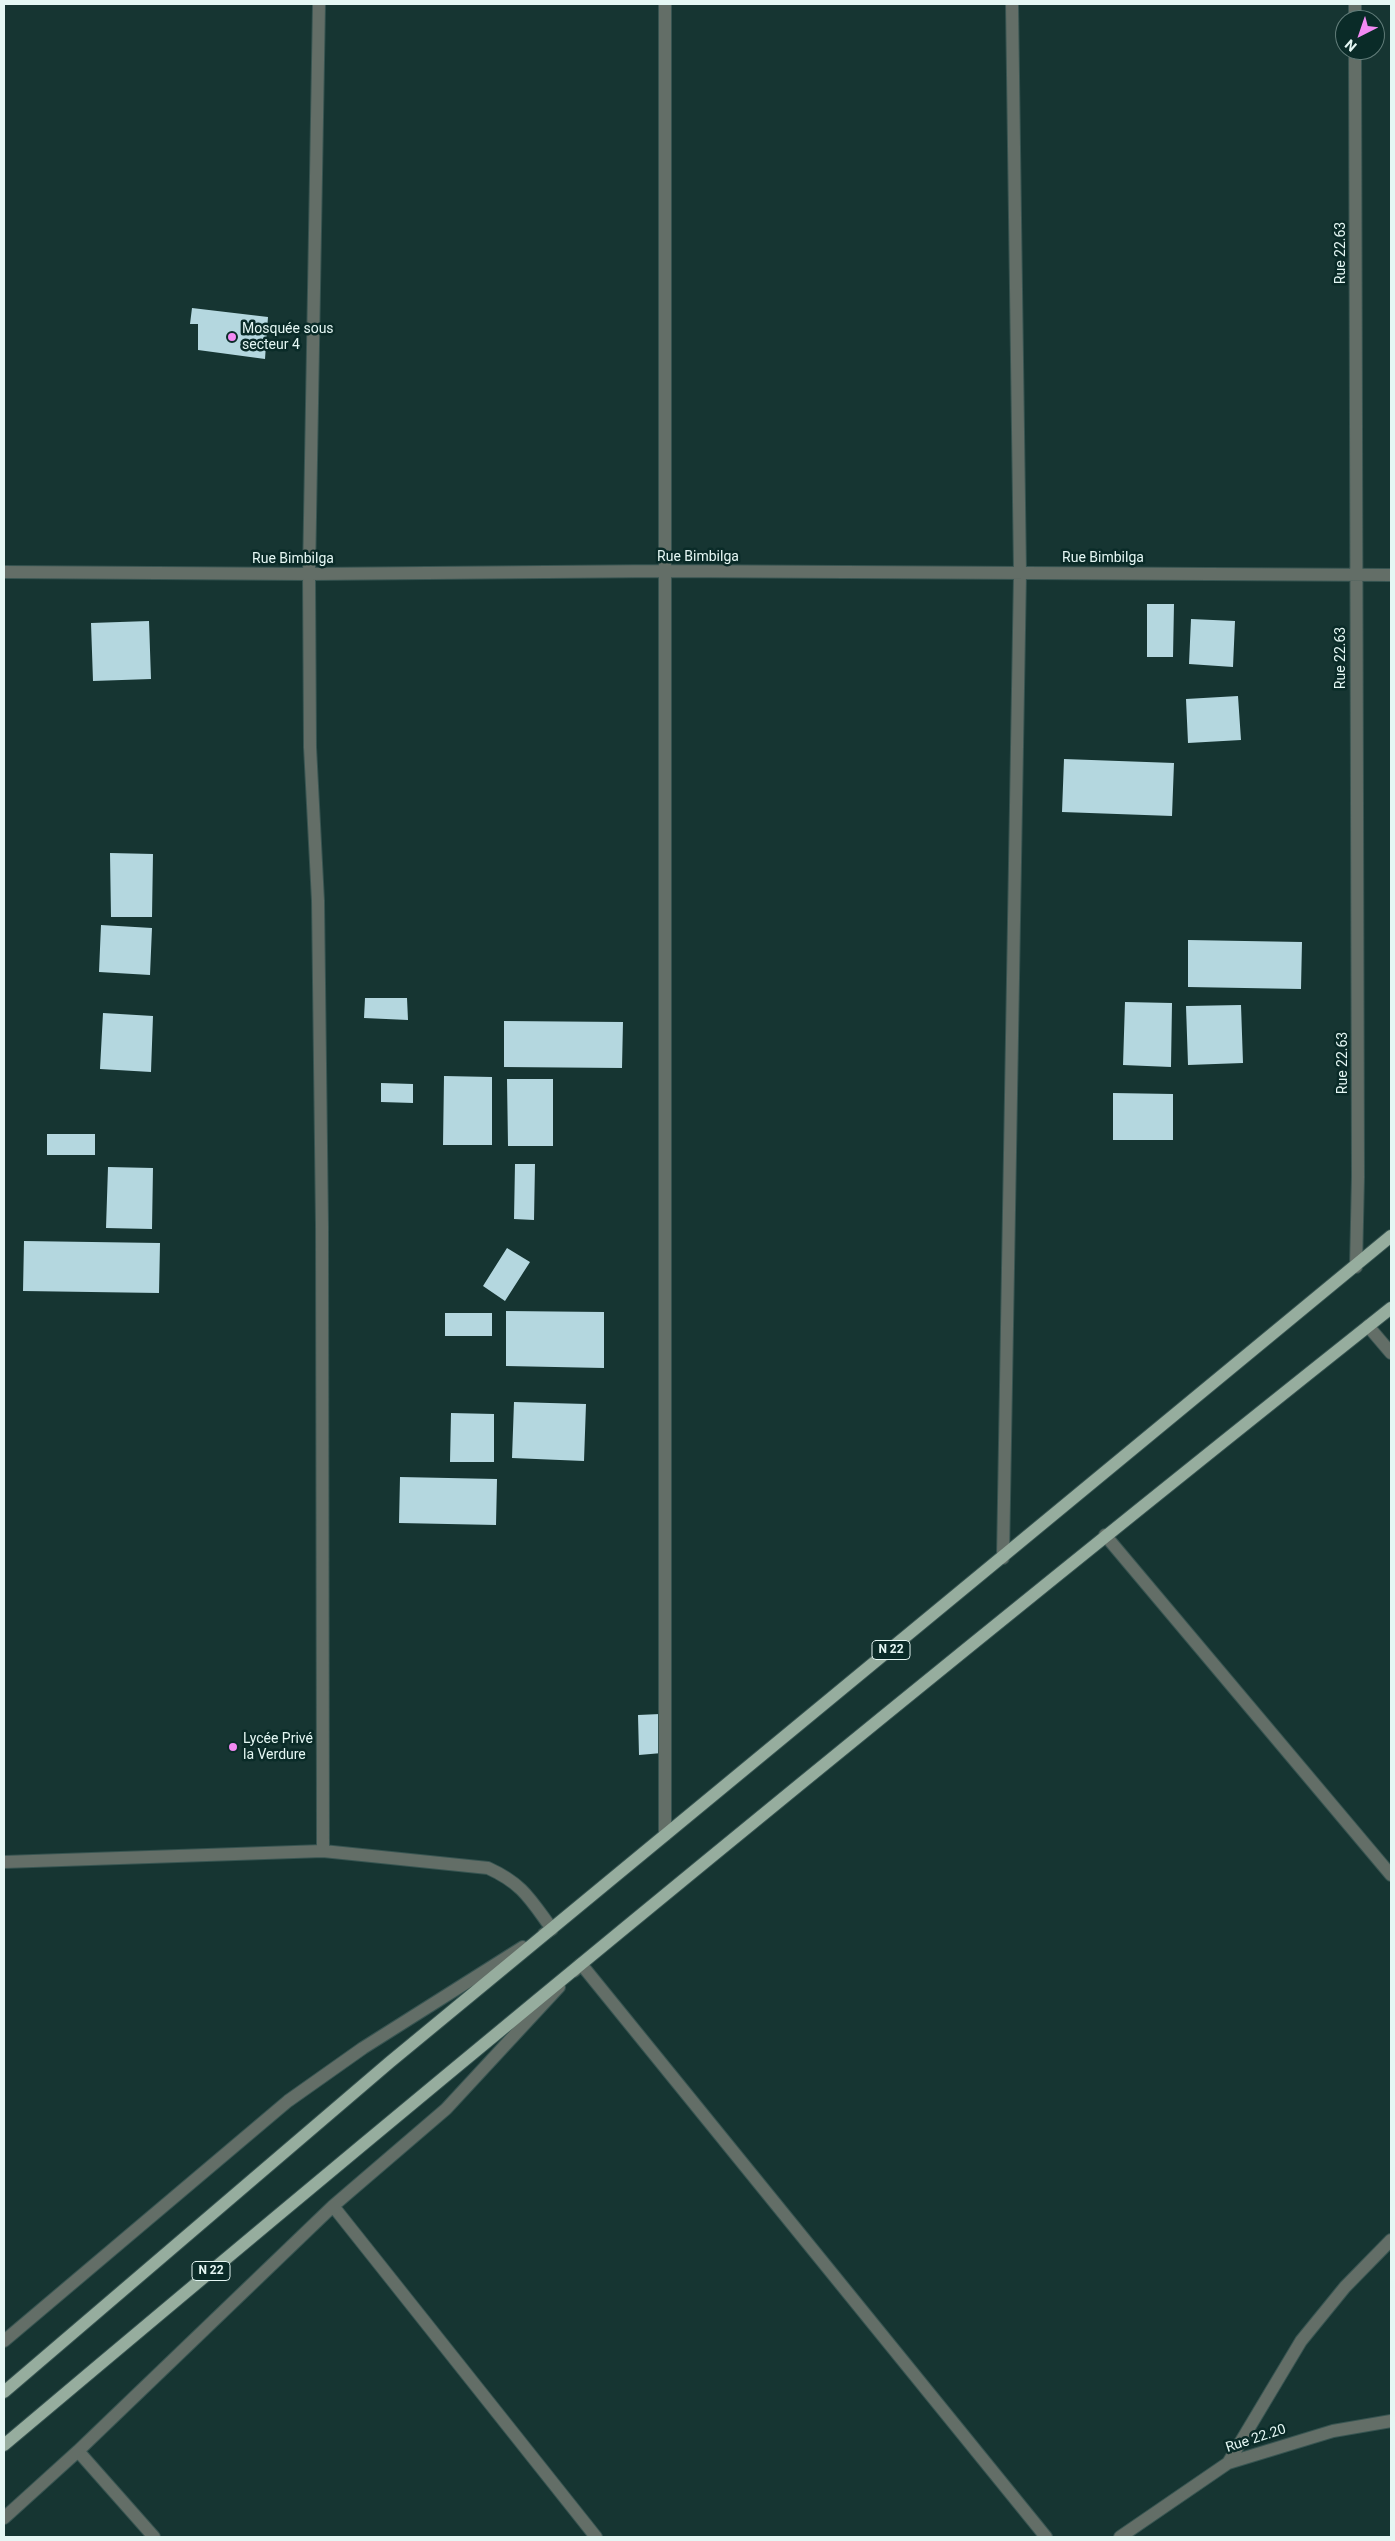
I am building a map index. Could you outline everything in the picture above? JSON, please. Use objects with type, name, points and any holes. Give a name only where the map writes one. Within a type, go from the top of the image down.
[{"type":"main road","name":"N 22","points":[[4,2392],[390,2062],[1356,1267],[1391,1236]]},
{"type":"main road","name":"N 22","points":[[4,2445],[419,2096],[1104,1535],[1391,1308]]},
{"type":"street","points":[[319,4],[309,574],[310,746],[318,901],[321,1138],[323,1851]]},
{"type":"street","points":[[665,4],[665,1835]]},
{"type":"street","points":[[1003,1558],[1020,573],[1012,4]]},
{"type":"street","name":"Rue 22.63","points":[[1355,60],[1358,1177],[1356,1267]]},
{"type":"street","name":"Rue Bimbilga","points":[[4,572],[309,574],[664,571],[1391,575]]},
{"type":"street","points":[[1368,1326],[1391,1353]]},
{"type":"street","points":[[1104,1535],[1391,1875]]},
{"type":"street","points":[[4,1862],[323,1851],[488,1868],[509,1878],[524,1891],[552,1929],[363,2048],[288,2101],[4,2341]]},
{"type":"street","points":[[4,2518],[78,2451],[333,2206],[446,2109],[581,1964],[1046,2537]]},
{"type":"street","points":[[333,2206],[596,2537]]},
{"type":"street","points":[[1228,2463],[1301,2341],[1345,2287],[1391,2240]]},
{"type":"street","name":"Rue 22.20","points":[[1120,2537],[1228,2463],[1333,2431],[1391,2421]]},
{"type":"street","points":[[78,2451],[154,2537]]},
{"type":"building","name":"Mosquée sous secteur 4","points":[[192,308],[268,317],[265,359],[198,350],[198,324],[190,324]]},
{"type":"building","points":[[1147,604],[1174,604],[1173,657],[1147,657]]},
{"type":"building","points":[[1191,619],[1235,621],[1233,667],[1189,664]]},
{"type":"building","points":[[149,621],[151,679],[93,681],[91,623]]},
{"type":"building","points":[[1238,696],[1241,740],[1188,743],[1186,699]]},
{"type":"building","points":[[1064,759],[1174,763],[1172,816],[1062,812]]},
{"type":"building","points":[[110,853],[153,854],[152,917],[111,917]]},
{"type":"building","points":[[101,925],[152,928],[150,975],[99,972]]},
{"type":"building","points":[[1188,940],[1302,942],[1301,989],[1188,987]]},
{"type":"building","points":[[365,998],[407,998],[408,1020],[364,1018]]},
{"type":"building","points":[[1125,1002],[1172,1003],[1171,1067],[1123,1065]]},
{"type":"building","points":[[1241,1005],[1243,1063],[1188,1065],[1186,1006]]},
{"type":"building","points":[[103,1013],[153,1016],[151,1072],[100,1069]]},
{"type":"building","points":[[504,1021],[623,1022],[622,1068],[504,1067]]},
{"type":"building","points":[[444,1076],[492,1077],[492,1145],[443,1145]]},
{"type":"building","points":[[507,1079],[553,1079],[553,1146],[508,1146]]},
{"type":"building","points":[[381,1083],[413,1084],[413,1103],[381,1102]]},
{"type":"building","points":[[1113,1093],[1173,1094],[1173,1140],[1113,1140]]},
{"type":"building","points":[[47,1134],[95,1134],[95,1155],[47,1155]]},
{"type":"building","points":[[515,1164],[535,1164],[534,1220],[514,1219]]},
{"type":"building","points":[[108,1167],[153,1168],[152,1229],[106,1228]]},
{"type":"building","points":[[24,1241],[160,1243],[159,1293],[23,1291]]},
{"type":"building","points":[[507,1248],[530,1262],[505,1301],[483,1286]]},
{"type":"building","points":[[506,1311],[604,1312],[604,1368],[506,1366]]},
{"type":"building","points":[[445,1313],[492,1313],[492,1336],[445,1336]]},
{"type":"building","points":[[514,1402],[586,1404],[584,1461],[512,1458]]},
{"type":"building","points":[[451,1413],[494,1414],[494,1462],[450,1462]]},
{"type":"building","points":[[400,1477],[497,1479],[496,1525],[399,1523]]},
{"type":"building","points":[[660,1714],[662,1753],[639,1755],[638,1715]]},
{"type":"place","name":"Mosquée sous secteur 4","points":[[232,337]]},
{"type":"place","name":"Lycée Privé la Verdure","points":[[233,1747]]}]
